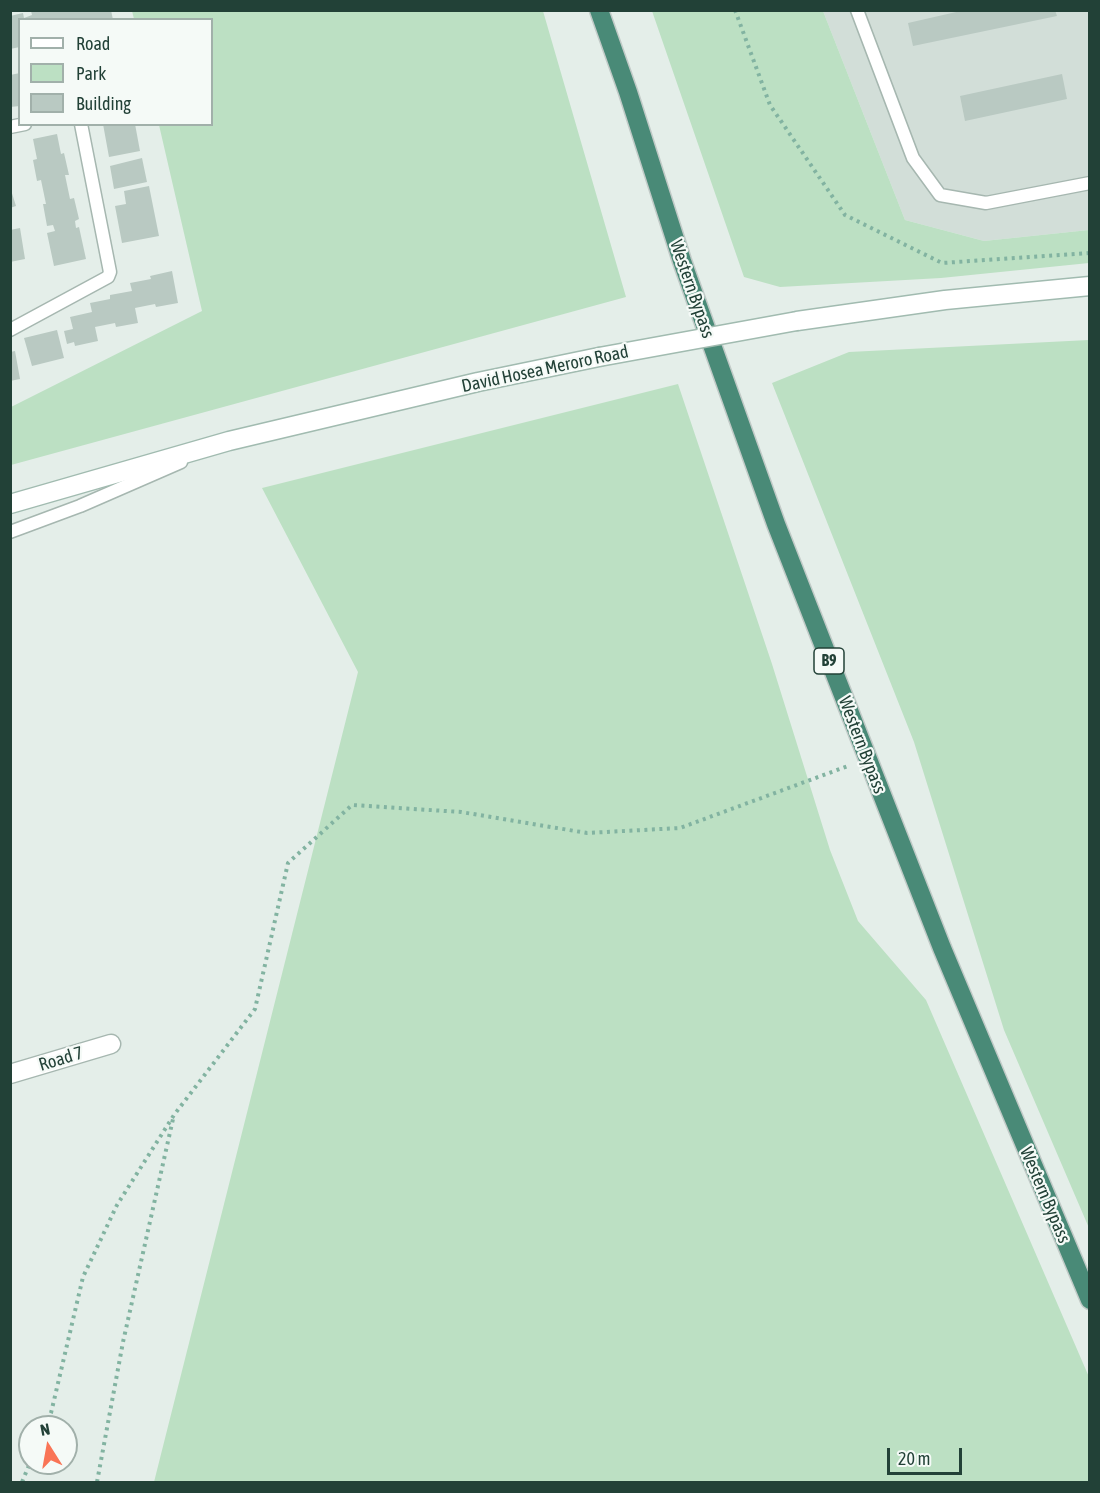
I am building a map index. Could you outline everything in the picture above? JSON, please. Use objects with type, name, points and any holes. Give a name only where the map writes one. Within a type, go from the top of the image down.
[{"type":"highway","name":"Western Bypass","points":[[599,10],[682,261],[764,491],[942,948],[1089,1300]]},
{"type":"main road","name":"David Hosea Meroro Road","points":[[10,504],[229,441],[478,382],[599,357],[797,321],[945,300],[1089,286]]},
{"type":"main road","name":"Road 7","points":[[10,1074],[111,1044]]},
{"type":"lane","points":[[857,10],[913,158],[940,195],[986,203],[1089,183]]},
{"type":"lane","points":[[10,330],[108,277],[110,272],[81,126]]},
{"type":"lane","points":[[10,532],[80,507],[229,441]]},
{"type":"path","points":[[735,10],[770,105],[845,215],[942,263],[1089,253]]},
{"type":"path","points":[[50,1415],[83,1277],[117,1205],[174,1115],[255,1010],[288,863],[352,805],[461,812],[587,833],[680,828],[867,759]]},
{"type":"path","points":[[97,1482],[123,1342],[174,1115]]},
{"type":"shaded area","points":[[823,11],[1089,11],[1089,230],[984,241],[905,220]]},
{"type":"green space","points":[[132,11],[543,11],[626,297],[11,465],[11,407],[202,311],[159,126],[213,126],[213,18],[134,18]]},
{"type":"green space","points":[[652,11],[823,11],[905,220],[984,241],[1089,230],[1089,263],[941,278],[780,287],[744,277]]},
{"type":"green space","points":[[1090,340],[1089,1228],[1004,1030],[914,742],[772,383],[849,352]]},
{"type":"green space","points":[[678,384],[772,664],[830,850],[858,921],[926,1000],[1089,1377],[1089,1482],[154,1482],[358,672],[262,488]]},
{"type":"building","points":[[111,10],[113,18],[24,18],[32,15],[31,11]]},
{"type":"building","points":[[965,10],[1055,10],[1057,16],[913,46],[908,23]]},
{"type":"building","points":[[23,13],[24,18],[18,18],[18,47],[10,49],[10,16]]},
{"type":"building","points":[[18,73],[18,106],[10,107],[10,75]]},
{"type":"building","points":[[1062,74],[1067,99],[965,121],[960,96]]},
{"type":"building","points":[[103,126],[135,126],[140,151],[109,157]]},
{"type":"building","points":[[57,134],[69,175],[65,175],[70,199],[74,198],[79,219],[75,221],[76,228],[79,227],[86,259],[54,266],[47,233],[55,231],[53,225],[47,226],[43,204],[46,204],[41,180],[37,181],[33,160],[37,159],[33,139]]},
{"type":"building","points":[[142,158],[147,182],[114,189],[110,166]]},
{"type":"building","points":[[149,186],[159,236],[122,243],[115,206],[126,204],[124,191]]},
{"type":"building","points":[[10,187],[16,206],[10,208]]},
{"type":"building","points":[[20,228],[25,259],[10,262],[10,230]]},
{"type":"building","points":[[172,271],[178,303],[135,308],[138,323],[116,327],[115,323],[95,327],[98,341],[75,346],[74,342],[67,344],[64,331],[73,329],[70,317],[92,312],[90,303],[110,299],[110,295],[132,291],[130,283],[151,279],[150,276]]},
{"type":"building","points":[[57,330],[64,358],[32,366],[24,338]]},
{"type":"building","points":[[15,351],[20,379],[10,381],[10,352]]}]
